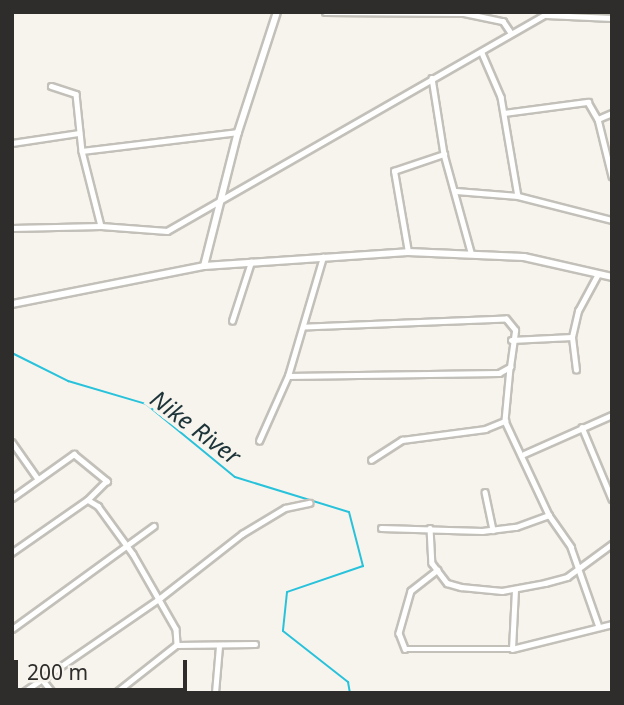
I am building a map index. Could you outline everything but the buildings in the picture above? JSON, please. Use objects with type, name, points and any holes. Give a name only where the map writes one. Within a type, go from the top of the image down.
[{"type":"main road","points":[[204,266],[238,132],[277,12]]},
{"type":"main road","points":[[12,304],[204,266],[408,252],[471,252],[524,257],[612,277]]},
{"type":"street","points":[[325,12],[464,13],[503,21]]},
{"type":"street","points":[[497,12],[511,33]]},
{"type":"street","points":[[12,228],[102,226],[167,230],[547,14],[612,18]]},
{"type":"street","points":[[482,53],[504,113],[518,196]]},
{"type":"street","points":[[432,78],[444,154],[471,252]]},
{"type":"street","points":[[51,86],[76,94],[82,151],[102,226]]},
{"type":"street","points":[[504,113],[588,102],[597,119],[612,176]]},
{"type":"street","points":[[597,119],[612,113]]},
{"type":"street","points":[[12,143],[79,132]]},
{"type":"street","points":[[82,151],[238,132]]},
{"type":"street","points":[[408,252],[394,171],[444,154]]},
{"type":"street","points":[[456,191],[518,196],[612,220]]},
{"type":"street","points":[[260,441],[288,376],[323,256]]},
{"type":"street","points":[[232,321],[251,261]]},
{"type":"street","points":[[576,370],[572,337],[578,311],[598,274]]},
{"type":"street","points":[[304,327],[506,319],[515,330],[505,421],[524,454],[549,515],[571,547],[598,624]]},
{"type":"street","points":[[512,340],[572,337]]},
{"type":"street","points":[[288,376],[486,373],[510,367]]},
{"type":"street","points":[[524,454],[612,415]]},
{"type":"street","points":[[371,460],[402,440],[485,429],[505,421]]},
{"type":"street","points":[[582,427],[612,499]]},
{"type":"street","points":[[12,442],[38,479]]},
{"type":"street","points":[[12,498],[74,453],[107,481],[88,500],[12,553]]},
{"type":"street","points":[[485,492],[493,530]]},
{"type":"street","points":[[88,500],[98,506],[173,618],[177,645]]},
{"type":"street","points":[[22,693],[160,598],[242,534],[285,508],[309,503]]},
{"type":"street","points":[[381,528],[493,530],[516,527],[549,515]]},
{"type":"street","points":[[12,629],[154,526]]},
{"type":"street","points":[[430,528],[429,554],[447,583],[461,587],[515,590],[579,570],[612,544]]},
{"type":"street","points":[[438,570],[411,591],[400,623],[400,646],[512,649],[598,624],[612,624]]},
{"type":"street","points":[[512,649],[515,590]]},
{"type":"street","points":[[116,693],[177,645],[255,644]]},
{"type":"street","points":[[215,693],[219,646]]},
{"type":"street","points":[[41,678],[52,693]]},
{"type":"waterway","name":"Nike River","points":[[12,353],[68,381],[146,404],[235,477],[349,512],[363,566],[287,592],[283,631],[348,682],[350,693]]}]
